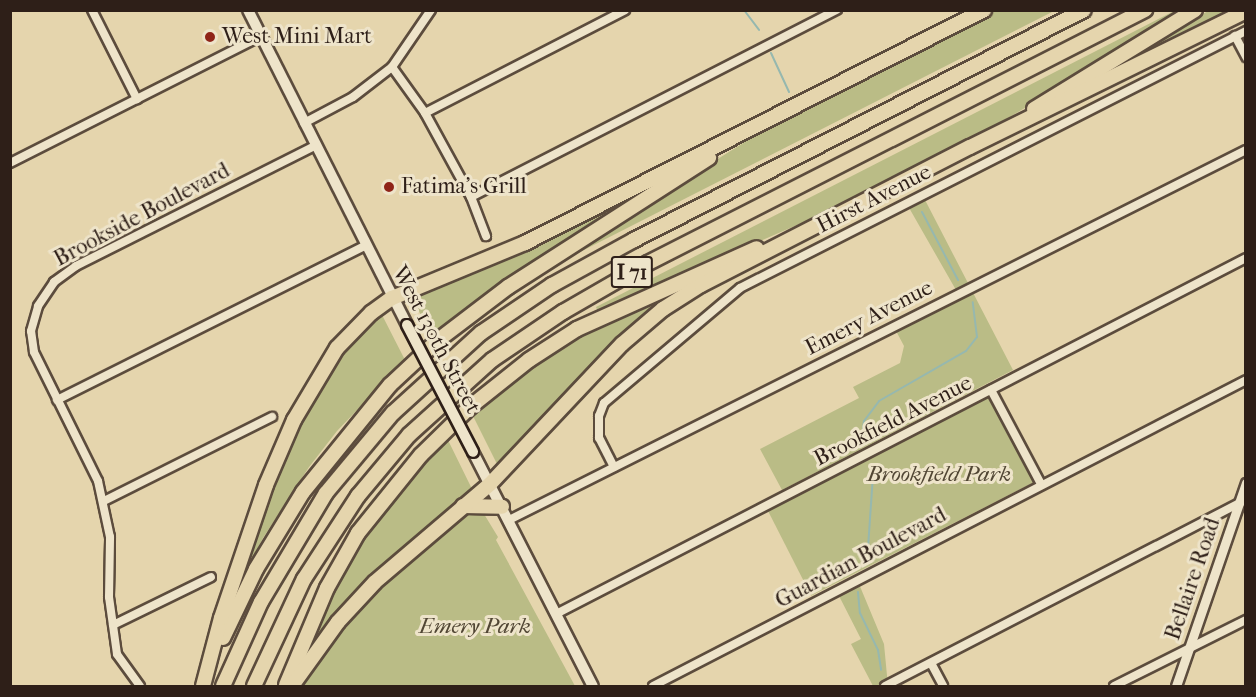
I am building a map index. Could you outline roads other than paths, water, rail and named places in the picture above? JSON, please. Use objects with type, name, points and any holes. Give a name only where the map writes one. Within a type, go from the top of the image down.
[{"type":"highway","name":"I 71","points":[[223,687],[265,593],[326,493],[393,413],[481,333],[552,285],[634,240],[1084,10]]},
{"type":"highway","name":"I 71","points":[[254,687],[304,579],[358,496],[428,416],[499,355],[562,312],[648,263],[1145,10]]},
{"type":"highway","points":[[970,147],[1195,10]]},
{"type":"highway","points":[[203,687],[228,598],[266,485],[294,420],[345,339],[392,298],[525,243],[984,11]]},
{"type":"highway","points":[[292,687],[356,601],[490,484],[622,344],[663,309],[701,285],[970,147],[1245,11]]},
{"type":"highway","points":[[203,687],[235,609],[279,528],[331,453],[390,385],[437,341],[508,287],[753,128]]},
{"type":"highway","points":[[285,687],[327,588],[358,533],[421,455],[495,386],[553,344],[602,316],[883,192]]},
{"type":"highway","points":[[463,506],[502,507]]},
{"type":"main road","name":"West 130th Street","points":[[248,10],[364,246],[510,520],[592,687]]},
{"type":"street","points":[[92,10],[137,99]]},
{"type":"street","points":[[304,123],[353,97],[392,67],[431,10]]},
{"type":"street","points":[[425,112],[625,10]]},
{"type":"street","points":[[471,197],[837,10]]},
{"type":"street","name":"Hirst Avenue","points":[[614,467],[599,438],[599,416],[604,403],[740,288],[1245,31]]},
{"type":"street","points":[[10,151],[13,161],[261,36]]},
{"type":"street","points":[[1235,36],[1245,57]]},
{"type":"street","points":[[392,67],[425,112],[471,197],[486,236]]},
{"type":"street","name":"Brookside Boulevard","points":[[140,687],[117,654],[109,597],[110,537],[104,501],[34,352],[32,331],[38,306],[54,282],[76,266],[315,146]]},
{"type":"street","name":"Emery Avenue","points":[[510,520],[1245,150]]},
{"type":"street","points":[[57,400],[364,246]]},
{"type":"street","name":"Brookfield Avenue","points":[[555,614],[1245,258]]},
{"type":"street","name":"Guardian Boulevard","points":[[653,687],[1245,380]]},
{"type":"street","points":[[991,390],[1041,484]]},
{"type":"street","points":[[104,501],[272,417]]},
{"type":"street","name":"Bellaire Road","points":[[1176,687],[1242,502],[1245,483]]},
{"type":"street","points":[[885,687],[1242,502]]},
{"type":"street","points":[[113,626],[211,577]]},
{"type":"street","points":[[1114,687],[1245,620]]},
{"type":"street","points":[[931,663],[944,687]]},
{"type":"waterway","points":[[744,10],[759,30]]},
{"type":"waterway","points":[[771,53],[789,92]]},
{"type":"waterway","points":[[922,212],[958,280]]},
{"type":"waterway","points":[[862,439],[864,421],[879,401],[966,351],[977,337],[973,302]]},
{"type":"waterway","points":[[868,548],[873,474]]},
{"type":"waterway","points":[[858,592],[860,613],[878,650],[881,670]]},
{"type":"place","name":"West Mini Mart","points":[[210,37]]},
{"type":"place","name":"Fatima’s Grill","points":[[389,187]]},
{"type":"park label","name":"Brookfield Park","points":[[939,475]]},
{"type":"park label","name":"Emery Park","points":[[475,627]]}]
